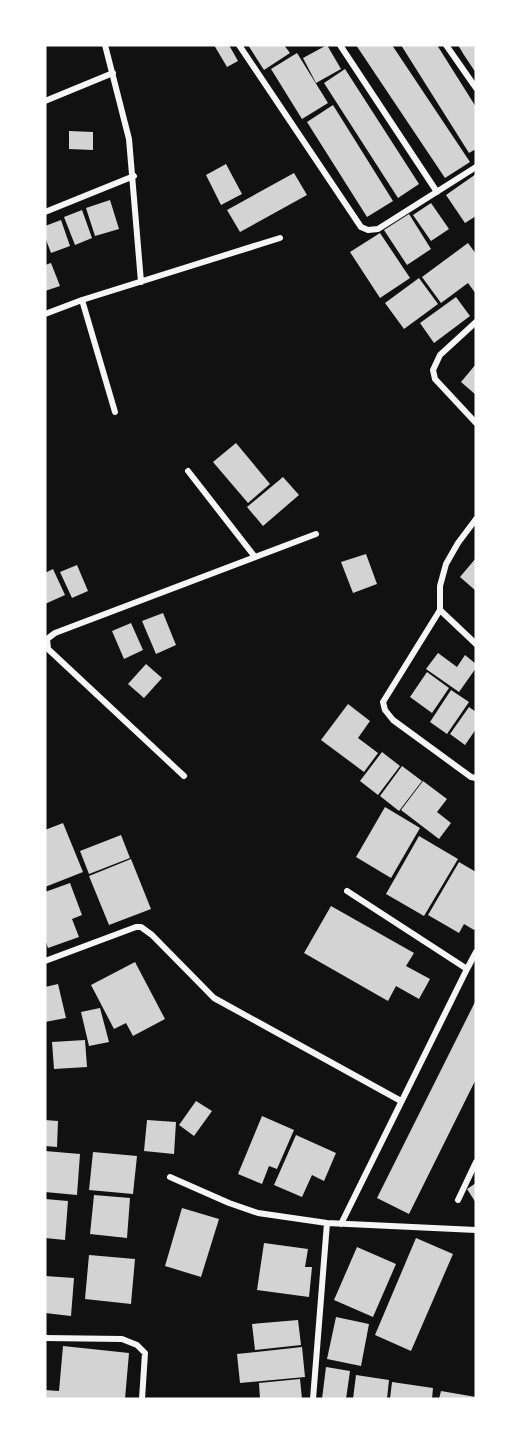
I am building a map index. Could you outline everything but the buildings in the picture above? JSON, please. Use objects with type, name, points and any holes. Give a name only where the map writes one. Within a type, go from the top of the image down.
[{"type":"street","points":[[105,45],[129,139],[134,176],[141,282]]},
{"type":"street","points":[[239,45],[361,227],[368,230],[378,229],[476,167]]},
{"type":"street","points":[[340,45],[437,192]]},
{"type":"street","points":[[446,45],[476,88]]},
{"type":"street","points":[[45,101],[113,73]]},
{"type":"street","points":[[45,212],[134,176]]},
{"type":"street","points":[[45,314],[82,300],[280,238]]},
{"type":"street","points":[[82,300],[115,412]]},
{"type":"street","points":[[476,322],[440,355],[433,370],[435,379],[476,423]]},
{"type":"street","points":[[188,471],[255,557]]},
{"type":"street","points":[[476,519],[446,564],[440,586],[440,610],[383,702],[385,710],[393,720],[471,777],[476,778]]},
{"type":"street","points":[[184,776],[46,650],[47,639],[55,633],[316,534]]},
{"type":"street","points":[[440,610],[476,644]]},
{"type":"street","points":[[347,891],[467,969]]},
{"type":"street","points":[[45,962],[141,927],[152,935],[214,998],[401,1101]]},
{"type":"street","points":[[341,1224],[476,952]]},
{"type":"street","points":[[458,1200],[476,1162]]},
{"type":"street","points":[[170,1177],[258,1213],[327,1223],[476,1230]]},
{"type":"street","points":[[313,1399],[327,1223]]},
{"type":"street","points":[[45,1338],[122,1339],[137,1345],[145,1353],[142,1399]]}]
